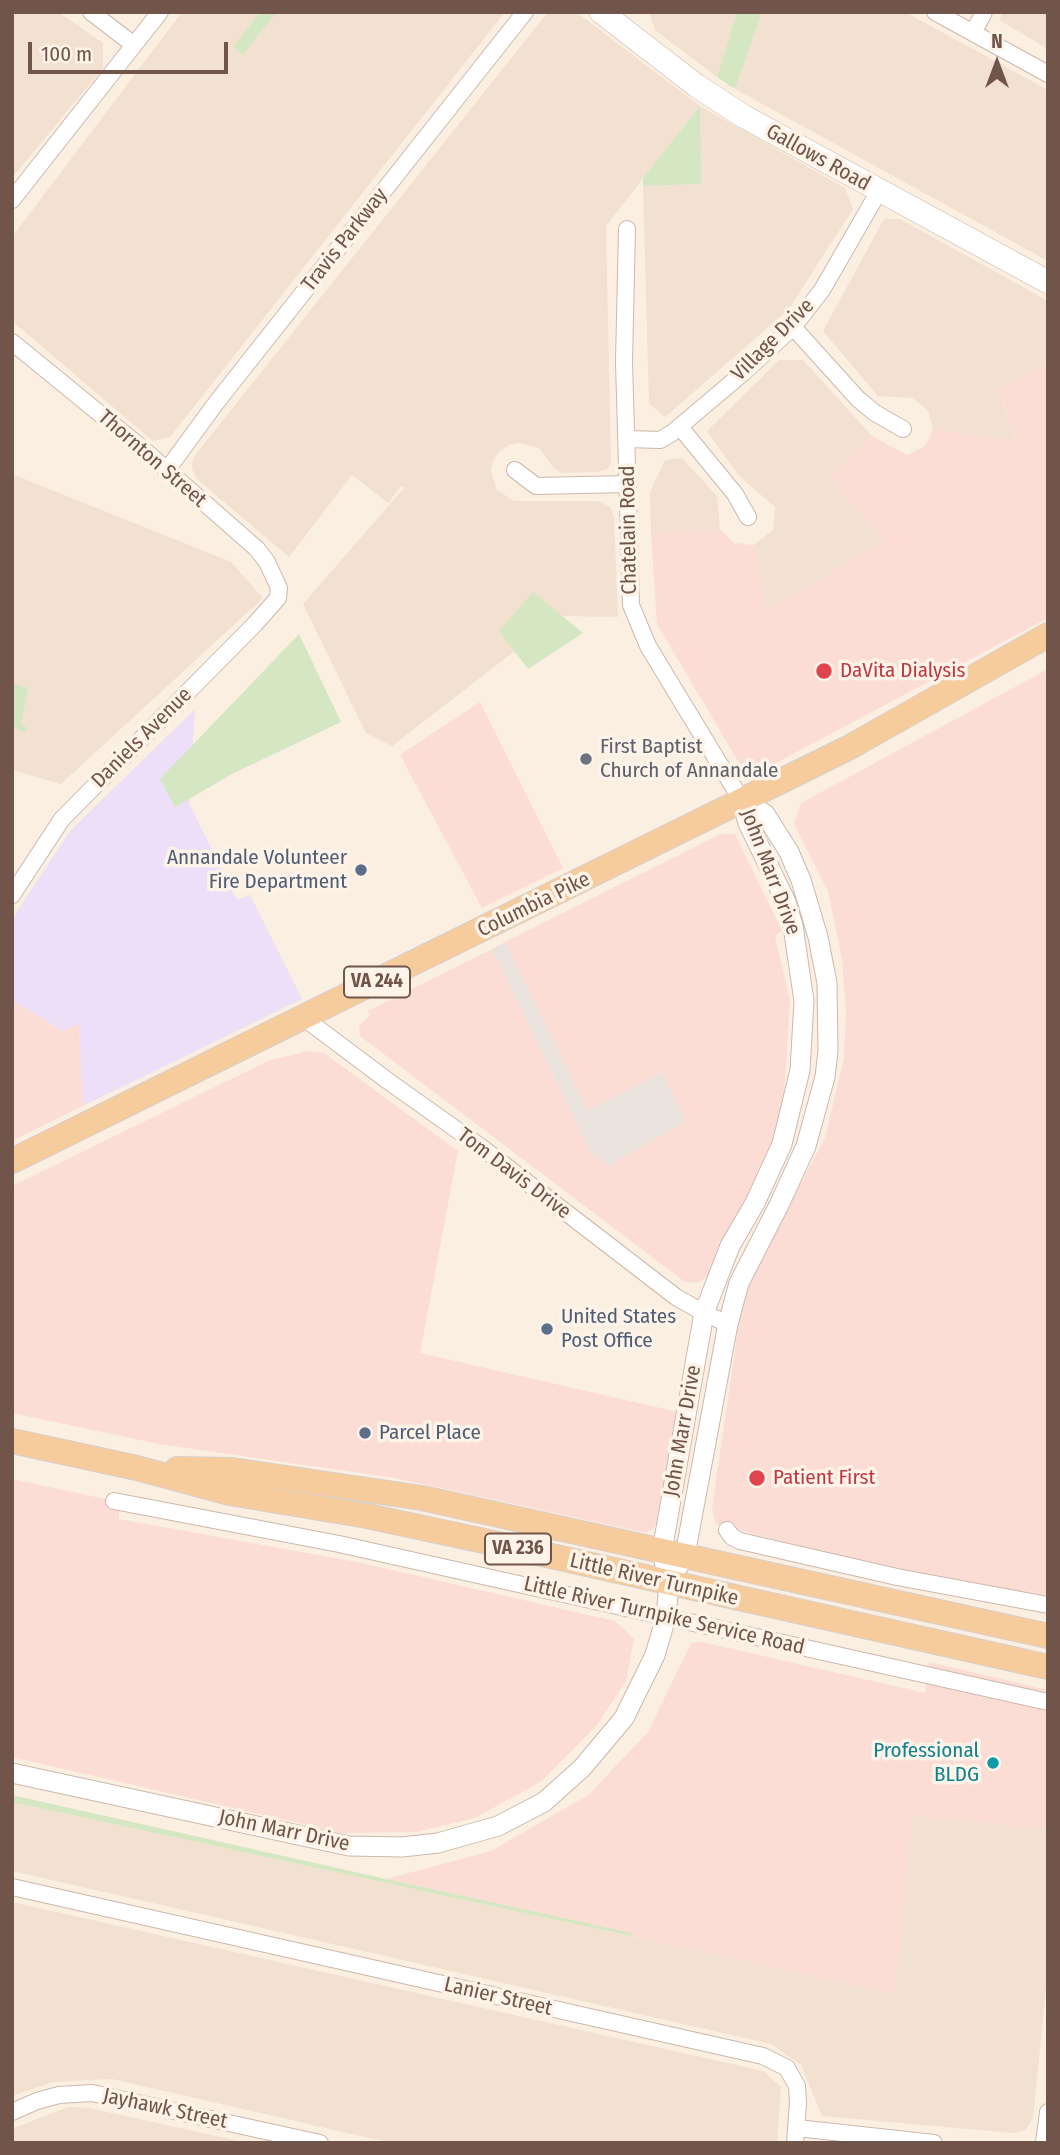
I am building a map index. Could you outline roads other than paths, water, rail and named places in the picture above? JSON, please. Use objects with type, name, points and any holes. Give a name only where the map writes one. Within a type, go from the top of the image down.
[{"type":"main road","name":"Gallows Road","points":[[613,16],[698,86],[731,108],[1048,282]]},
{"type":"main road","name":"Columbia Pike","points":[[12,1161],[742,802],[850,747],[1048,635]]},
{"type":"main road","name":"Little River Turnpike","points":[[12,1441],[137,1468],[229,1493],[367,1516],[1048,1667]]},
{"type":"main road","name":"Little River Turnpike","points":[[137,1468],[232,1471],[384,1491],[1048,1636]]},
{"type":"main road","points":[[367,1516],[451,1520],[464,1517],[473,1509]]},
{"type":"street","points":[[91,12],[134,45]]},
{"type":"street","points":[[12,201],[160,12]]},
{"type":"street","name":"Travis Parkway","points":[[167,470],[216,403],[525,12]]},
{"type":"street","points":[[935,12],[1048,74]]},
{"type":"street","points":[[973,33],[984,12]]},
{"type":"street","name":"Village Drive","points":[[628,439],[660,440],[680,427],[793,327],[822,290],[879,191]]},
{"type":"street","name":"Chatelain Road","points":[[627,229],[624,362],[631,605],[651,653],[742,802]]},
{"type":"street","points":[[793,327],[858,399],[875,413],[903,429]]},
{"type":"street","name":"Thornton Street","points":[[12,342],[167,470],[257,549],[267,562],[279,588]]},
{"type":"street","points":[[680,427],[735,494],[748,517]]},
{"type":"street","points":[[515,470],[536,486],[628,484]]},
{"type":"street","name":"Daniels Avenue","points":[[12,895],[62,819],[256,624],[278,598],[279,588]]},
{"type":"street","name":"John Marr Drive","points":[[12,1773],[349,1846],[402,1847],[438,1843],[498,1826],[544,1802],[582,1768],[632,1705],[655,1655],[666,1616],[704,1313],[730,1246],[755,1203],[782,1144],[792,1108],[804,1041],[804,1001],[793,926],[786,902],[748,824],[742,802]]},
{"type":"street","name":"John Marr Drive","points":[[673,1553],[739,1283],[806,1146],[822,1087],[828,1051],[827,983],[809,903],[789,852],[765,814],[742,802]]},
{"type":"street","name":"Tom Davis Drive","points":[[304,1018],[481,1147],[676,1297],[728,1324]]},
{"type":"street","name":"Little River Turnpike Service Road","points":[[114,1501],[339,1544],[1048,1702]]},
{"type":"street","points":[[727,1530],[732,1537],[740,1541],[897,1577],[1048,1605]]},
{"type":"street","name":"Lanier Street","points":[[12,1887],[763,2056],[778,2063],[792,2076],[797,2086],[796,2136],[934,2143]]},
{"type":"street","name":"Jayhawk Street","points":[[12,2112],[59,2095],[92,2093],[320,2143]]},
{"type":"street","points":[[1044,2143],[1048,2112]]},
{"type":"place","name":"DaVita Dialysis","points":[[824,671]]},
{"type":"place","name":"First Baptist Church of Annandale","points":[[586,759]]},
{"type":"place","name":"Annandale Volunteer Fire Department","points":[[361,870]]},
{"type":"place","name":"United States Post Office","points":[[547,1329]]},
{"type":"place","name":"Parcel Place","points":[[365,1433]]},
{"type":"place","name":"Patient First","points":[[757,1478]]},
{"type":"place","name":"Professional BLDG","points":[[993,1763]]}]
